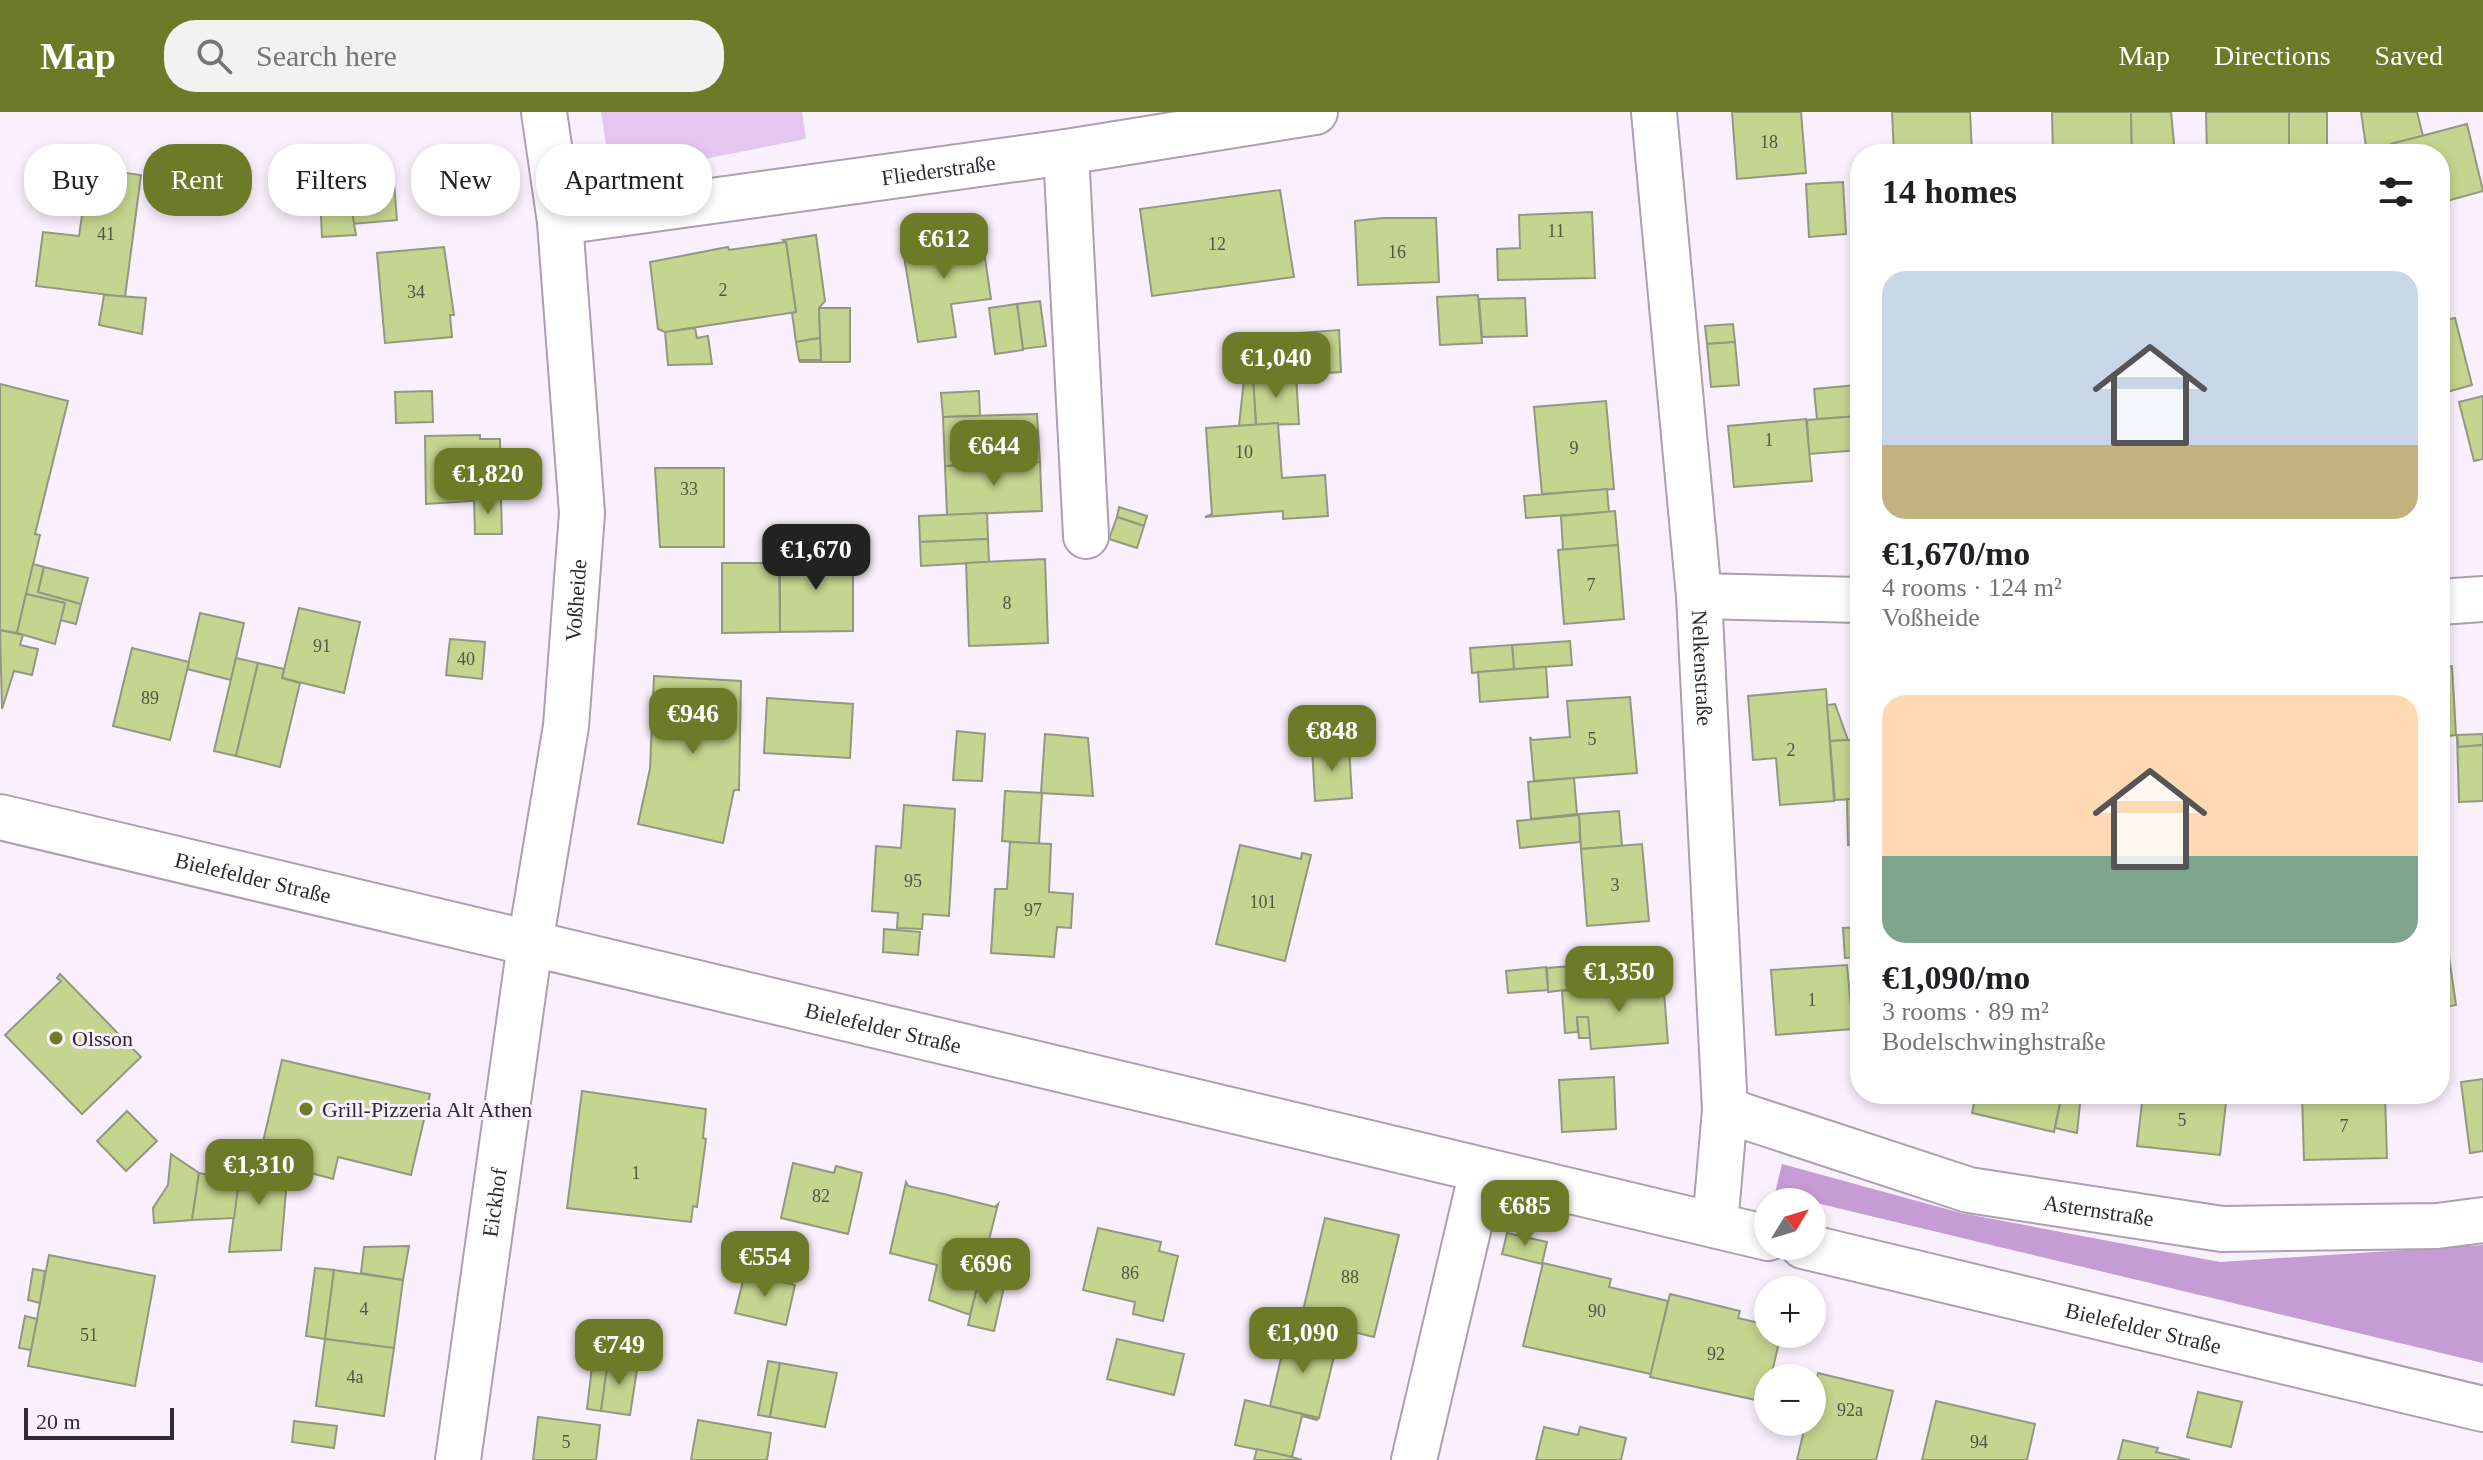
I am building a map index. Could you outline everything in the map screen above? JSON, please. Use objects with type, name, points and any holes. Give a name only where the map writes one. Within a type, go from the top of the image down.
[{"type":"street","name":"Voßheide","points":[[530,944],[566,726],[582,513],[560,222],[544,112]]},
{"type":"street","name":"Fliederstraße","points":[[560,222],[1066,152],[1315,112]]},
{"type":"street","name":"Nelkenstraße","points":[[1654,112],[1699,596],[1725,1110],[1715,1225]]},
{"type":"street","points":[[1066,152],[1086,536]]},
{"type":"street","points":[[1699,596],[1850,600]]},
{"type":"street","points":[[2450,601],[2483,599]]},
{"type":"street","name":"Bielefelder Straße","points":[[0,817],[1754,1235]]},
{"type":"street","name":"Eickhof","points":[[458,1460],[530,944]]},
{"type":"street","name":"Asternstraße","points":[[1725,1110],[1969,1190],[2222,1229],[2437,1226],[2483,1220]]},
{"type":"street","points":[[1414,1460],[1482,1171]]},
{"type":"street","name":"Bielefelder Straße","points":[[1826,1252],[2483,1409]]},
{"type":"shaded area","points":[[601,112],[802,112],[806,139],[712,157],[712,144],[606,144]]},
{"type":"shaded area","points":[[1782,1164],[1961,1213],[2220,1262],[2483,1245],[2483,1363],[1826,1205],[1826,1188],[1776,1188]]},
{"type":"building","points":[[1732,112],[1801,112],[1806,173],[1737,179]]},
{"type":"building","points":[[1892,112],[1970,112],[1972,144],[1894,144]]},
{"type":"building","points":[[2052,112],[2131,112],[2132,144],[2053,144]]},
{"type":"building","points":[[2131,112],[2171,112],[2174,144],[2132,144]]},
{"type":"building","points":[[2206,112],[2289,112],[2289,144],[2207,144]]},
{"type":"building","points":[[2289,112],[2327,112],[2327,144],[2289,144]]},
{"type":"building","points":[[2361,112],[2417,112],[2423,136],[2391,144],[2366,144]]},
{"type":"building","points":[[2467,124],[2483,191],[2450,200],[2450,144],[2391,144]]},
{"type":"building","points":[[127,173],[141,175],[125,297],[36,286],[43,232],[79,236],[82,216],[127,216]]},
{"type":"building","points":[[1843,182],[1846,234],[1809,237],[1806,184]]},
{"type":"building","points":[[1280,190],[1294,277],[1152,296],[1140,209]]},
{"type":"building","points":[[395,195],[397,220],[352,224],[351,216],[395,216]]},
{"type":"building","points":[[1592,212],[1595,278],[1498,280],[1497,249],[1520,248],[1519,215]]},
{"type":"building","points":[[321,216],[353,216],[356,235],[322,237]]},
{"type":"building","points":[[1436,218],[1439,282],[1358,285],[1355,221]]},
{"type":"building","points":[[981,231],[991,299],[951,304],[956,337],[918,342],[902,244]]},
{"type":"building","points":[[816,235],[825,301],[819,308],[820,338],[796,342],[792,313],[796,312],[786,242],[783,240]]},
{"type":"building","points":[[786,242],[796,312],[665,332],[658,329],[650,262],[728,247],[729,250]]},
{"type":"building","points":[[444,247],[454,315],[450,315],[452,337],[385,343],[377,253]]},
{"type":"building","points":[[104,295],[146,298],[142,334],[99,325]]},
{"type":"building","points":[[1478,295],[1482,343],[1440,345],[1437,297]]},
{"type":"building","points":[[1525,298],[1527,336],[1482,337],[1479,299]]},
{"type":"building","points":[[1040,301],[1046,346],[1023,349],[1017,304]]},
{"type":"building","points":[[1017,304],[1023,350],[995,354],[989,308]]},
{"type":"building","points":[[819,308],[850,308],[850,362],[799,362],[821,360]]},
{"type":"building","points":[[2455,318],[2472,385],[2450,391],[2450,319]]},
{"type":"building","points":[[1733,324],[1735,342],[1707,344],[1705,326]]},
{"type":"building","points":[[695,328],[697,338],[708,336],[712,364],[668,365],[665,332]]},
{"type":"building","points":[[1339,330],[1341,372],[1253,378],[1249,337]]},
{"type":"building","points":[[820,338],[821,360],[799,360],[796,342]]},
{"type":"building","points":[[1735,342],[1739,385],[1711,387],[1707,344]]},
{"type":"building","points":[[1296,375],[1299,424],[1256,425],[1253,378]]},
{"type":"building","points":[[1253,378],[1256,425],[1239,426],[1244,379]]},
{"type":"building","points":[[0,384],[68,401],[35,534],[40,535],[17,633],[0,630]]},
{"type":"building","points":[[1850,386],[1850,417],[1817,419],[1814,389]]},
{"type":"building","points":[[432,391],[433,422],[396,423],[395,392]]},
{"type":"building","points":[[979,391],[980,416],[943,417],[941,393]]},
{"type":"building","points":[[2483,396],[2483,459],[2474,461],[2459,402]]},
{"type":"building","points":[[1606,401],[1614,489],[1542,494],[1534,407]]},
{"type":"building","points":[[1037,414],[1040,462],[945,466],[943,417]]},
{"type":"building","points":[[1850,417],[1850,451],[1809,454],[1807,420]]},
{"type":"building","points":[[1806,419],[1812,481],[1734,487],[1728,426]]},
{"type":"building","points":[[1278,423],[1282,478],[1325,475],[1328,516],[1283,519],[1283,511],[1205,517],[1212,514],[1206,428]]},
{"type":"building","points":[[480,435],[480,439],[500,439],[501,499],[426,504],[425,436]]},
{"type":"building","points":[[1040,462],[1042,511],[947,515],[945,466]]},
{"type":"building","points":[[655,468],[724,468],[724,547],[660,547]]},
{"type":"building","points":[[1607,489],[1609,512],[1526,518],[1524,496]]},
{"type":"building","points":[[474,499],[501,499],[502,534],[475,534]]},
{"type":"building","points":[[1119,507],[1147,516],[1144,526],[1117,517]]},
{"type":"building","points":[[1615,511],[1618,545],[1563,550],[1561,516]]},
{"type":"building","points":[[987,513],[988,539],[920,542],[919,516]]},
{"type":"building","points":[[1117,517],[1144,526],[1137,548],[1109,539]]},
{"type":"building","points":[[988,539],[989,562],[921,566],[920,542]]},
{"type":"building","points":[[1618,545],[1624,619],[1564,624],[1558,550]]},
{"type":"building","points":[[853,551],[853,631],[780,632],[780,552]]},
{"type":"building","points":[[1045,559],[1048,643],[969,646],[966,563]]},
{"type":"building","points":[[722,563],[779,563],[780,632],[722,633]]},
{"type":"building","points":[[33,564],[44,567],[38,592],[81,604],[76,624],[60,620],[65,603],[26,594]]},
{"type":"building","points":[[44,567],[88,578],[81,604],[38,592]]},
{"type":"building","points":[[26,594],[65,603],[55,644],[17,633]]},
{"type":"building","points":[[299,608],[360,622],[344,693],[282,678]]},
{"type":"building","points":[[200,613],[244,623],[231,680],[187,669]]},
{"type":"building","points":[[0,630],[23,635],[20,645],[38,649],[32,675],[14,671],[2,709]]},
{"type":"building","points":[[450,639],[485,642],[482,679],[446,675]]},
{"type":"building","points":[[1570,641],[1572,665],[1514,669],[1512,645]]},
{"type":"building","points":[[1512,645],[1514,669],[1472,673],[1470,648]]},
{"type":"building","points":[[132,648],[189,662],[170,740],[113,726]]},
{"type":"building","points":[[236,658],[258,663],[236,756],[214,751]]},
{"type":"building","points":[[258,663],[284,669],[282,678],[300,683],[280,767],[236,756]]},
{"type":"building","points":[[2450,666],[2456,735],[2450,736]]},
{"type":"building","points":[[1546,667],[1548,697],[1480,702],[1478,672]]},
{"type":"building","points":[[654,676],[741,681],[739,790],[734,790],[723,843],[638,824],[650,769]]},
{"type":"building","points":[[1826,689],[1834,801],[1780,805],[1776,758],[1753,760],[1748,696]]},
{"type":"building","points":[[1630,697],[1637,773],[1534,781],[1530,737],[1532,740],[1570,737],[1567,701]]},
{"type":"building","points":[[767,698],[853,704],[850,758],[764,753]]},
{"type":"building","points":[[1835,704],[1848,740],[1830,741],[1827,705]]},
{"type":"building","points":[[957,731],[985,734],[982,781],[953,780]]},
{"type":"building","points":[[1045,734],[1088,738],[1093,796],[1041,793]]},
{"type":"building","points":[[2483,734],[2483,745],[2458,747],[2457,735]]},
{"type":"building","points":[[2457,735],[2458,747],[2483,745],[2483,801],[2459,802]]},
{"type":"building","points":[[1850,740],[1850,799],[1835,800],[1830,741]]},
{"type":"building","points":[[1349,746],[1352,798],[1315,801],[1312,748]]},
{"type":"building","points":[[1574,778],[1577,814],[1531,819],[1528,782]]},
{"type":"building","points":[[1005,791],[1042,793],[1039,844],[1002,841]]},
{"type":"building","points":[[1847,799],[1850,799],[1850,845]]},
{"type":"building","points":[[904,805],[955,809],[949,916],[923,914],[922,929],[897,928],[898,913],[872,911],[876,846],[901,848]]},
{"type":"building","points":[[1619,811],[1622,846],[1581,849],[1579,814]]},
{"type":"building","points":[[1579,815],[1580,842],[1520,848],[1517,821]]},
{"type":"building","points":[[1010,842],[1051,844],[1049,892],[1073,894],[1071,928],[1057,927],[1054,957],[991,953],[995,889],[1007,889]]},
{"type":"building","points":[[1642,844],[1649,921],[1587,926],[1581,849]]},
{"type":"building","points":[[1240,845],[1301,859],[1302,853],[1311,855],[1285,961],[1216,944]]},
{"type":"building","points":[[1843,928],[1850,928],[1850,958],[1845,958]]},
{"type":"building","points":[[884,929],[920,932],[918,955],[883,952]]},
{"type":"building","points":[[1610,963],[1612,984],[1548,992],[1547,968]]},
{"type":"building","points":[[2450,964],[2456,1005],[2450,1006]]},
{"type":"building","points":[[1847,965],[1850,1029],[1776,1035],[1771,970]]},
{"type":"building","points":[[1546,967],[1548,990],[1508,993],[1506,971]]},
{"type":"building","points":[[60,974],[141,1057],[82,1114],[5,1035],[61,981],[57,978]]},
{"type":"building","points":[[1663,980],[1668,1043],[1591,1049],[1588,1017],[1577,1017],[1578,1032],[1565,1033],[1562,991]]},
{"type":"building","points":[[1577,1017],[1588,1017],[1590,1038],[1579,1038]]},
{"type":"building","points":[[282,1060],[430,1094],[411,1175],[338,1157],[333,1179],[259,1159]]},
{"type":"building","points":[[1614,1077],[1616,1129],[1562,1132],[1559,1080]]},
{"type":"building","points":[[2483,1079],[2483,1151],[2470,1153],[2461,1082]]},
{"type":"building","points":[[582,1091],[706,1109],[703,1138],[706,1139],[697,1207],[693,1206],[691,1222],[567,1208]]},
{"type":"building","points":[[1974,1104],[2060,1104],[2054,1132],[1972,1113]]},
{"type":"building","points":[[2060,1104],[2080,1104],[2077,1133],[2055,1128]]},
{"type":"building","points":[[2142,1104],[2226,1104],[2220,1155],[2137,1146]]},
{"type":"building","points":[[2302,1104],[2385,1104],[2387,1158],[2304,1160]]},
{"type":"building","points":[[127,1111],[157,1141],[126,1171],[97,1141]]},
{"type":"building","points":[[171,1154],[199,1173],[192,1220],[154,1223],[153,1208],[168,1185]]},
{"type":"building","points":[[242,1155],[288,1167],[281,1250],[229,1252]]},
{"type":"building","points":[[793,1163],[834,1173],[836,1166],[862,1173],[848,1234],[781,1218]]},
{"type":"building","points":[[199,1173],[239,1181],[234,1218],[192,1220]]},
{"type":"building","points":[[906,1182],[908,1186],[995,1207],[998,1204],[970,1315],[929,1300],[937,1265],[890,1253]]},
{"type":"building","points":[[1325,1218],[1399,1235],[1374,1337],[1301,1319]]},
{"type":"building","points":[[1098,1228],[1161,1242],[1159,1251],[1178,1256],[1163,1321],[1133,1314],[1135,1302],[1083,1290]]},
{"type":"building","points":[[1507,1233],[1547,1242],[1542,1264],[1502,1254]]},
{"type":"building","points":[[409,1246],[403,1280],[361,1273],[364,1247]]},
{"type":"building","points":[[49,1255],[155,1276],[135,1386],[28,1366]]},
{"type":"building","points":[[1543,1263],[1611,1279],[1609,1287],[1668,1301],[1651,1374],[1523,1346]]},
{"type":"building","points":[[315,1268],[334,1270],[325,1339],[306,1336]]},
{"type":"building","points":[[33,1269],[45,1271],[40,1303],[28,1300]]},
{"type":"building","points":[[334,1270],[403,1280],[394,1348],[325,1339]]},
{"type":"building","points":[[745,1273],[795,1285],[786,1325],[735,1313]]},
{"type":"building","points":[[979,1280],[1004,1287],[994,1331],[968,1325]]},
{"type":"building","points":[[1670,1294],[1740,1311],[1738,1318],[1754,1322],[1754,1348],[1778,1348],[1774,1364],[1754,1364],[1754,1400],[1650,1377]]},
{"type":"building","points":[[25,1316],[37,1319],[31,1350],[19,1348]]},
{"type":"building","points":[[1287,1332],[1337,1344],[1319,1418],[1270,1406]]},
{"type":"building","points":[[325,1339],[394,1348],[384,1416],[316,1406]]},
{"type":"building","points":[[1117,1339],[1184,1354],[1174,1395],[1107,1379]]},
{"type":"building","points":[[593,1358],[608,1360],[601,1411],[587,1409]]},
{"type":"building","points":[[608,1360],[638,1363],[630,1415],[601,1411]]},
{"type":"building","points":[[768,1361],[780,1363],[770,1417],[758,1415]]},
{"type":"building","points":[[780,1363],[837,1373],[825,1427],[770,1417]]},
{"type":"building","points":[[1826,1375],[1893,1391],[1876,1460],[1797,1460],[1803,1436],[1826,1436]]},
{"type":"building","points":[[2198,1392],[2242,1402],[2231,1447],[2187,1437]]},
{"type":"building","points":[[1245,1400],[1318,1418],[1302,1416],[1292,1457],[1235,1445]]},
{"type":"building","points":[[1936,1401],[2035,1424],[2027,1460],[1922,1460]]},
{"type":"building","points":[[538,1417],[600,1425],[596,1460],[533,1460]]},
{"type":"building","points":[[698,1420],[771,1433],[767,1460],[691,1460]]},
{"type":"building","points":[[294,1421],[337,1426],[334,1448],[292,1442]]},
{"type":"building","points":[[1544,1427],[1578,1435],[1580,1427],[1626,1438],[1621,1460],[1536,1460]]},
{"type":"building","points":[[2123,1440],[2158,1448],[2156,1452],[2190,1460],[2118,1460]]},
{"type":"building","points":[[1257,1449],[1292,1457],[1302,1460],[1254,1460]]},
{"type":"place","name":"Olsson","points":[[56,1038]]},
{"type":"place","name":"Grill-Pizzeria Alt Athen","points":[[306,1109]]}]
